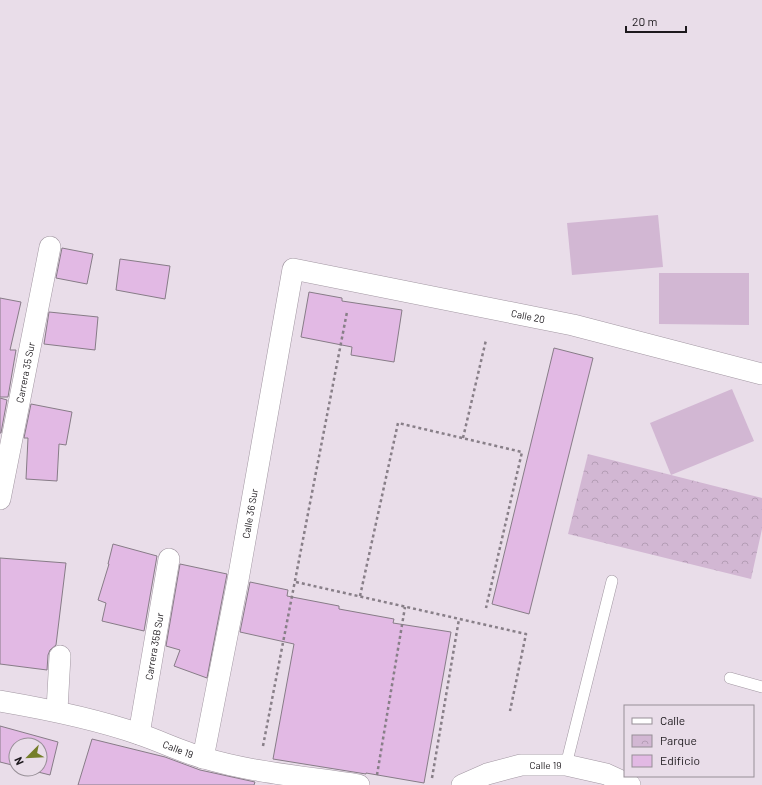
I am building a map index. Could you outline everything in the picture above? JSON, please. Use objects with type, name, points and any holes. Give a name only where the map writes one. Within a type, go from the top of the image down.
[{"type":"street","name":"Carrera 35 Sur","points":[[0,498],[50,247]]},
{"type":"street","name":"Calle 20","points":[[293,269],[573,325],[762,374]]},
{"type":"street","name":"Calle 36 Sur","points":[[203,758],[238,580],[293,269]]},
{"type":"street","name":"Carrera 35B Sur","points":[[139,734],[168,559]]},
{"type":"street","points":[[57,710],[60,656]]},
{"type":"street","name":"Calle 19","points":[[0,700],[57,710],[96,720],[203,758],[243,776],[368,780]]},
{"type":"street","name":"Calle 19","points":[[462,785],[488,774],[522,765],[566,765],[606,774],[630,785]]},
{"type":"lane","points":[[566,765],[612,581]]},
{"type":"lane","points":[[730,678],[762,687]]},
{"type":"path","points":[[264,746],[348,312]]},
{"type":"path","points":[[463,438],[486,340]]},
{"type":"path","points":[[360,596],[398,423],[522,452],[486,608]]},
{"type":"path","points":[[296,582],[526,634],[510,710]]},
{"type":"path","points":[[368,780],[405,607]]},
{"type":"path","points":[[432,778],[460,619]]},
{"type":"green space","points":[[658,215],[663,267],[572,275],[567,223]]},
{"type":"green space","points":[[659,273],[749,273],[749,325],[659,324]]},
{"type":"green space","points":[[732,389],[754,441],[671,475],[650,423]]},
{"type":"green space","points":[[588,454],[762,498],[762,529],[751,579],[568,534]]},
{"type":"building","points":[[62,248],[93,254],[87,284],[56,278]]},
{"type":"building","points":[[120,259],[170,266],[165,299],[116,290]]},
{"type":"building","points":[[309,292],[342,298],[342,301],[402,310],[394,362],[351,355],[352,347],[301,337]]},
{"type":"building","points":[[0,298],[21,302],[10,350],[16,350],[8,397],[0,397]]},
{"type":"building","points":[[49,312],[98,317],[95,350],[44,344]]},
{"type":"building","points":[[554,348],[593,358],[529,614],[492,604]]},
{"type":"building","points":[[0,398],[7,400],[1,433],[0,433]]},
{"type":"building","points":[[31,404],[72,412],[66,445],[59,444],[57,481],[26,479],[28,438],[24,438]]},
{"type":"building","points":[[113,544],[157,556],[144,631],[102,621],[106,603],[98,600],[109,564]]},
{"type":"building","points":[[0,558],[66,563],[56,645],[50,650],[48,655],[47,670],[0,664]]},
{"type":"building","points":[[180,564],[227,574],[207,678],[174,666],[180,650],[166,646]]},
{"type":"building","points":[[250,582],[288,590],[287,596],[339,606],[339,609],[394,619],[393,623],[451,632],[424,783],[273,759],[294,644],[240,632]]},
{"type":"building","points":[[0,726],[40,737],[8,737],[8,764],[0,762]]},
{"type":"building","points":[[48,739],[58,742],[50,775],[48,774]]},
{"type":"building","points":[[92,739],[165,757],[200,770],[255,782],[254,785],[78,785]]}]
